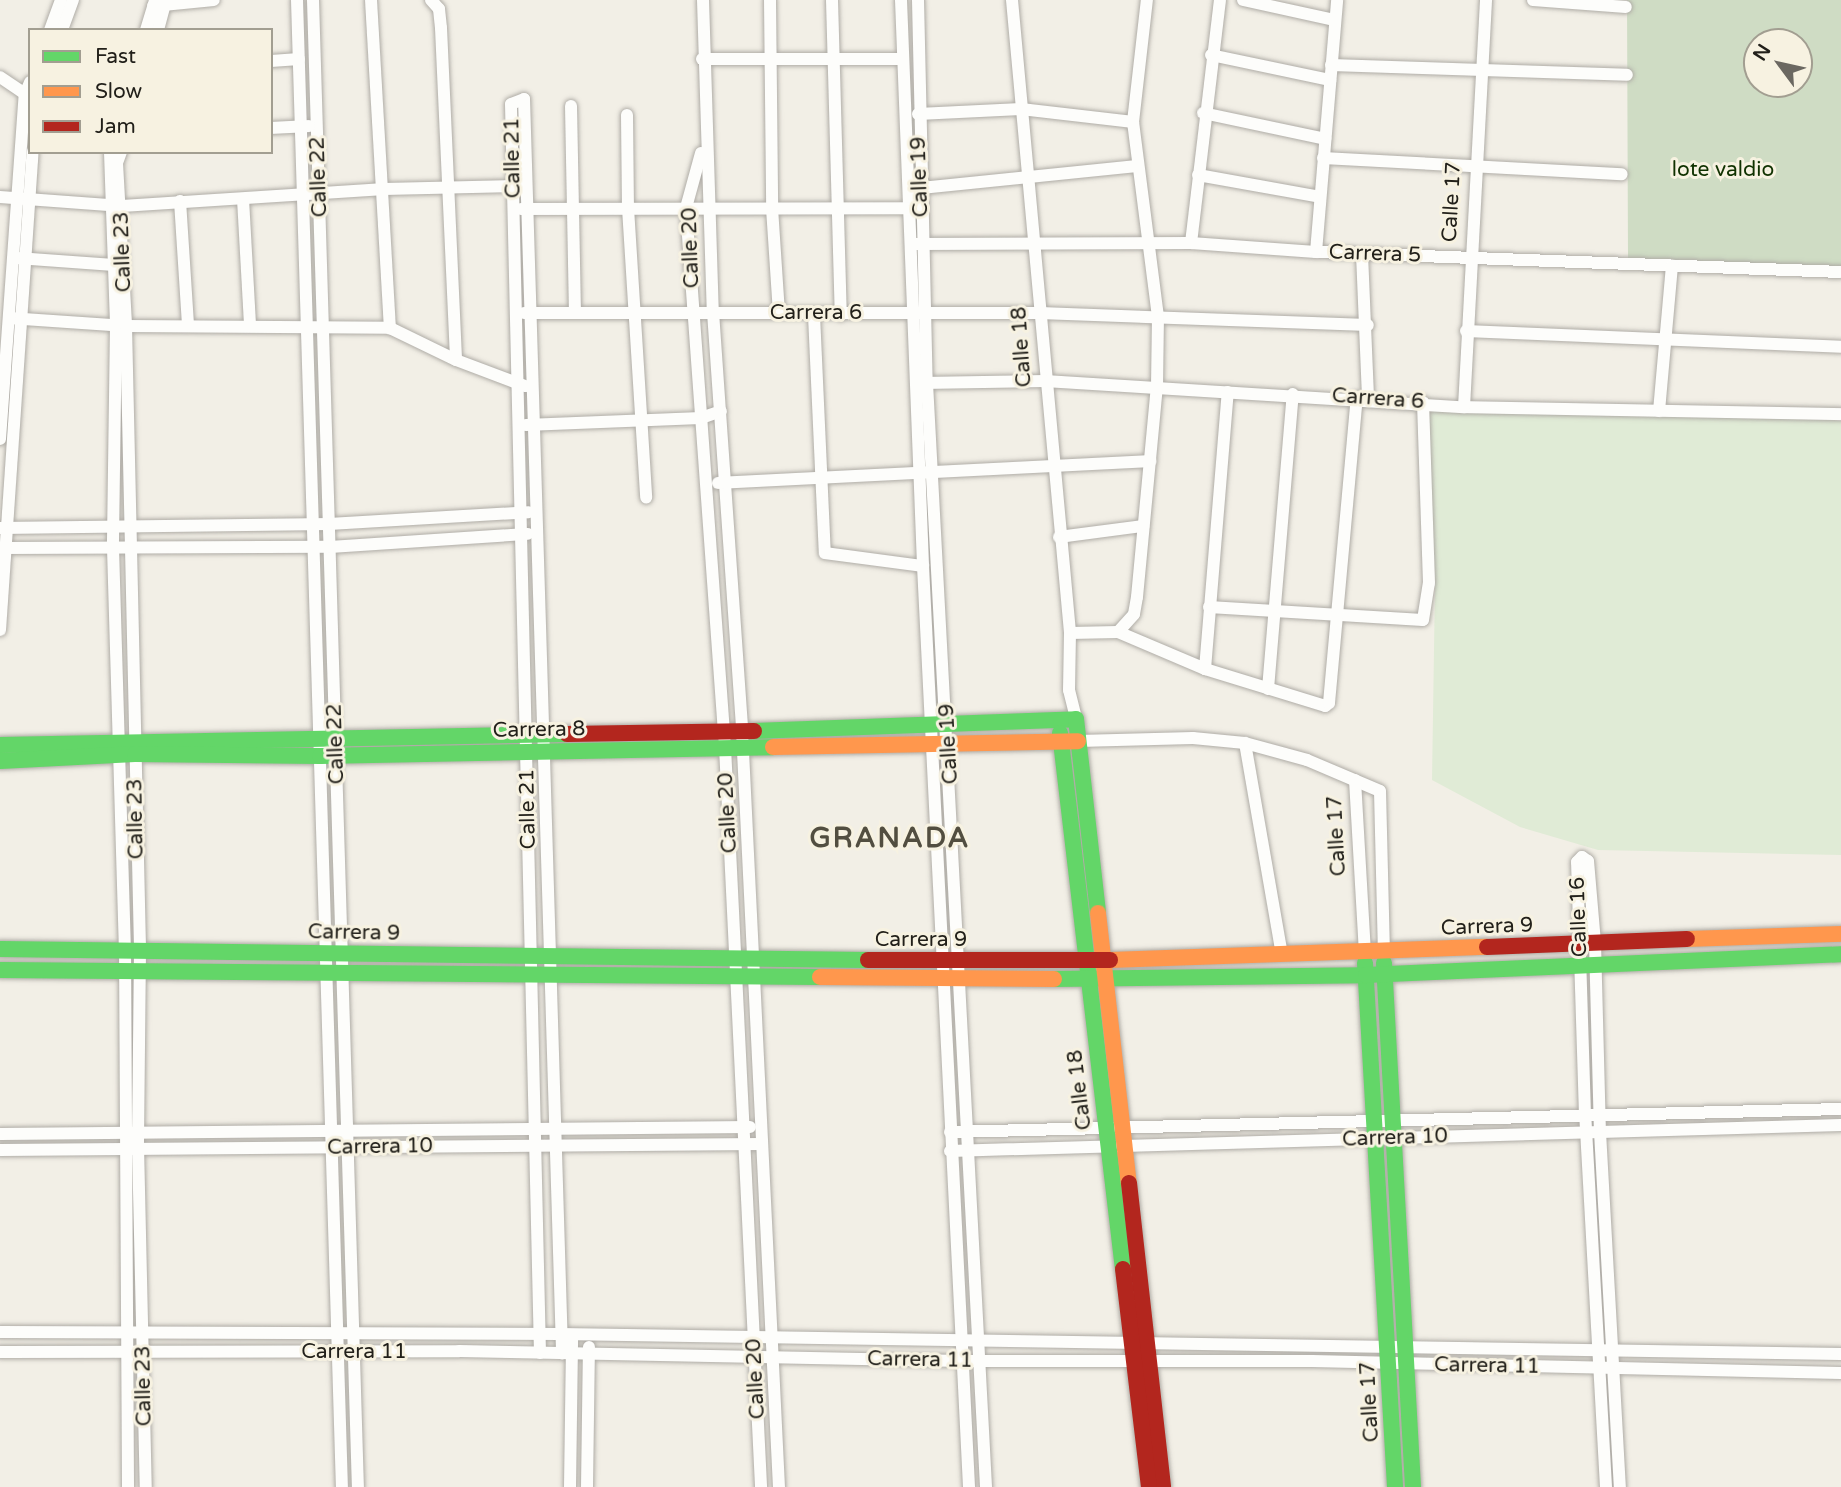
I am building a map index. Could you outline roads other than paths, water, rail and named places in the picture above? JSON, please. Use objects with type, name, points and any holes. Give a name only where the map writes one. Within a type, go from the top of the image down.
[{"type":"street","points":[[51,28],[61,0]]},
{"type":"street","points":[[63,28],[73,0]]},
{"type":"street","points":[[160,3],[214,0]]},
{"type":"street","name":"Calle 22","points":[[297,0],[313,524],[328,737]]},
{"type":"street","name":"Calle 22","points":[[313,0],[330,547],[328,755],[335,974],[348,1147],[358,1487]]},
{"type":"street","points":[[371,0],[390,328]]},
{"type":"street","points":[[431,0],[439,9],[441,28],[456,360]]},
{"type":"street","name":"Calle 20","points":[[703,0],[704,142],[742,738],[743,1128],[761,1487]]},
{"type":"street","points":[[770,0],[772,208],[779,313]]},
{"type":"street","points":[[832,0],[830,59],[841,315]]},
{"type":"street","name":"Calle 19","points":[[901,0],[909,208],[916,244]]},
{"type":"street","name":"Calle 19","points":[[918,0],[921,188],[916,244],[926,471],[923,570],[939,725],[948,743],[986,1487]]},
{"type":"street","name":"Calle 18","points":[[1012,0],[1030,178],[1052,466],[1070,634],[1069,690],[1076,719],[1095,960],[1088,979],[1108,1147],[1163,1487]]},
{"type":"street","points":[[1118,632],[1134,614],[1157,387],[1158,317],[1145,243],[1133,122],[1147,0]]},
{"type":"street","points":[[1191,243],[1203,113],[1220,0]]},
{"type":"street","points":[[1242,0],[1335,20]]},
{"type":"street","points":[[1316,252],[1337,0]]},
{"type":"street","name":"Calle 17","points":[[1464,407],[1466,331],[1486,0]]},
{"type":"street","points":[[1533,0],[1626,7]]},
{"type":"street","points":[[147,28],[160,3]]},
{"type":"street","points":[[158,28],[160,3]]},
{"type":"street","points":[[1211,55],[1330,80]]},
{"type":"street","points":[[273,61],[299,59]]},
{"type":"street","points":[[702,59],[903,59]]},
{"type":"street","points":[[1331,65],[1483,67],[1627,75]]},
{"type":"street","points":[[0,77],[28,91],[20,258],[0,439]]},
{"type":"street","name":"Calle 21","points":[[520,186],[524,99],[511,104],[530,314],[555,1145],[567,1334],[570,1487]]},
{"type":"street","points":[[571,106],[575,312]]},
{"type":"street","points":[[918,114],[1021,109],[1133,122]]},
{"type":"street","points":[[1203,113],[1325,139]]},
{"type":"street","points":[[627,115],[628,208],[646,497]]},
{"type":"street","points":[[273,128],[317,125]]},
{"type":"street","name":"Calle 20","points":[[704,142],[686,208],[724,739],[743,968],[761,1126],[779,1487]]},
{"type":"street","points":[[24,199],[33,154]]},
{"type":"street","name":"Calle 23","points":[[112,155],[118,206],[122,528],[128,547],[127,747],[132,950],[132,1132],[125,1353],[128,1487]]},
{"type":"street","points":[[1323,158],[1622,174]]},
{"type":"street","points":[[921,188],[1137,166]]},
{"type":"street","points":[[1198,175],[1320,197]]},
{"type":"street","points":[[0,197],[118,206],[384,189],[520,186]]},
{"type":"street","points":[[243,199],[250,326]]},
{"type":"street","points":[[180,201],[188,326]]},
{"type":"street","name":"Calle 23","points":[[118,206],[114,265],[121,326]]},
{"type":"street","points":[[521,209],[909,208]]},
{"type":"street","name":"Calle 21","points":[[521,209],[516,313],[540,1353]]},
{"type":"street","name":"Carrera 5","points":[[916,244],[1191,243],[1316,252],[1841,272]]},
{"type":"street","points":[[1070,634],[1118,632],[1205,669],[1325,706],[1331,699],[1337,614],[1363,397],[1368,325],[1363,254]]},
{"type":"street","points":[[20,258],[114,265]]},
{"type":"street","points":[[1659,411],[1672,266]]},
{"type":"street","name":"Carrera 6","points":[[516,313],[1040,313],[1368,325]]},
{"type":"street","points":[[814,314],[825,553],[923,570]]},
{"type":"street","points":[[15,318],[121,326],[323,324],[390,328],[518,386],[533,386]]},
{"type":"street","points":[[1466,331],[1841,347]]},
{"type":"street","points":[[0,630],[9,348]]},
{"type":"street","name":"Carrera 6","points":[[922,383],[1045,381],[1363,397],[1464,407],[1841,414]]},
{"type":"street","points":[[1205,669],[1228,391]]},
{"type":"street","points":[[1268,688],[1293,394]]},
{"type":"street","points":[[1209,607],[1423,620],[1429,583],[1423,402]]},
{"type":"street","points":[[519,424],[534,427],[701,418],[721,411]]},
{"type":"street","points":[[707,484],[1150,461]]},
{"type":"street","name":"Calle 19","points":[[926,471],[938,542],[941,603],[939,725],[932,743],[950,1152],[969,1487]]},
{"type":"street","points":[[4,528],[329,524],[537,512]]},
{"type":"street","points":[[1059,537],[1143,526]]},
{"type":"street","name":"Calle 23","points":[[122,528],[113,548],[127,747]]},
{"type":"street","points":[[3,547],[330,547],[537,534]]},
{"type":"street","points":[[922,542],[938,542]]},
{"type":"street","name":"Calle 18","points":[[1069,690],[1059,721],[1061,741],[1095,960],[1107,979],[1125,1146],[1139,1342]]},
{"type":"street","name":"Carrera 8","points":[[0,761],[127,747],[328,737],[526,743],[724,739],[1076,719]]},
{"type":"street","name":"Carrera 8","points":[[742,738],[932,743],[1078,741]]},
{"type":"street","points":[[1078,741],[1193,738],[1245,743],[1307,760],[1355,780]]},
{"type":"street","name":"Carrera 8","points":[[0,745],[328,755],[526,743]]},
{"type":"street","points":[[1245,743],[1282,954]]},
{"type":"street","name":"Calle 17","points":[[1395,1487],[1355,780],[1380,791],[1384,951],[1413,1487]]},
{"type":"street","name":"Calle 16","points":[[1588,944],[1577,862],[1582,857],[1588,861],[1588,944],[1588,964],[1585,1115],[1606,1487]]},
{"type":"street","name":"Carrera 9","points":[[0,949],[334,953],[531,967],[550,975],[942,961],[1365,953],[1841,934]]},
{"type":"street","name":"Carrera 9","points":[[0,970],[335,974],[531,967],[550,957],[942,979],[1107,979],[1366,975],[1385,972],[1841,954]]},
{"type":"street","name":"Calle 16","points":[[1588,964],[1615,1349],[1620,1487]]},
{"type":"street","name":"Calle 22","points":[[335,974],[332,1148],[342,1487]]},
{"type":"street","name":"Carrera 10","points":[[950,1132],[1841,1109]]},
{"type":"street","name":"Carrera 10","points":[[950,1152],[1841,1125]]},
{"type":"street","name":"Carrera 10","points":[[0,1134],[347,1128],[761,1126]]},
{"type":"street","points":[[1034,1149],[1035,1130]]},
{"type":"street","name":"Carrera 10","points":[[0,1150],[131,1146],[332,1148],[761,1144]]},
{"type":"street","name":"Calle 23","points":[[131,1146],[143,1332],[146,1487]]},
{"type":"street","name":"Carrera 11","points":[[0,1332],[567,1334],[1311,1343],[1841,1354]]},
{"type":"street","points":[[587,1487],[589,1335]]},
{"type":"street","points":[[626,1336],[626,1355]]},
{"type":"street","points":[[1311,1343],[1312,1361]]},
{"type":"street","name":"Carrera 11","points":[[0,1352],[540,1353],[962,1361],[1312,1361],[1841,1373]]},
{"type":"street","name":"Calle 18","points":[[1142,1362],[1149,1487]]},
{"type":"district","name":"GRANADA","points":[[890,838]]},
{"type":"park label","name":"lote valdio","points":[[1723,170]]}]
